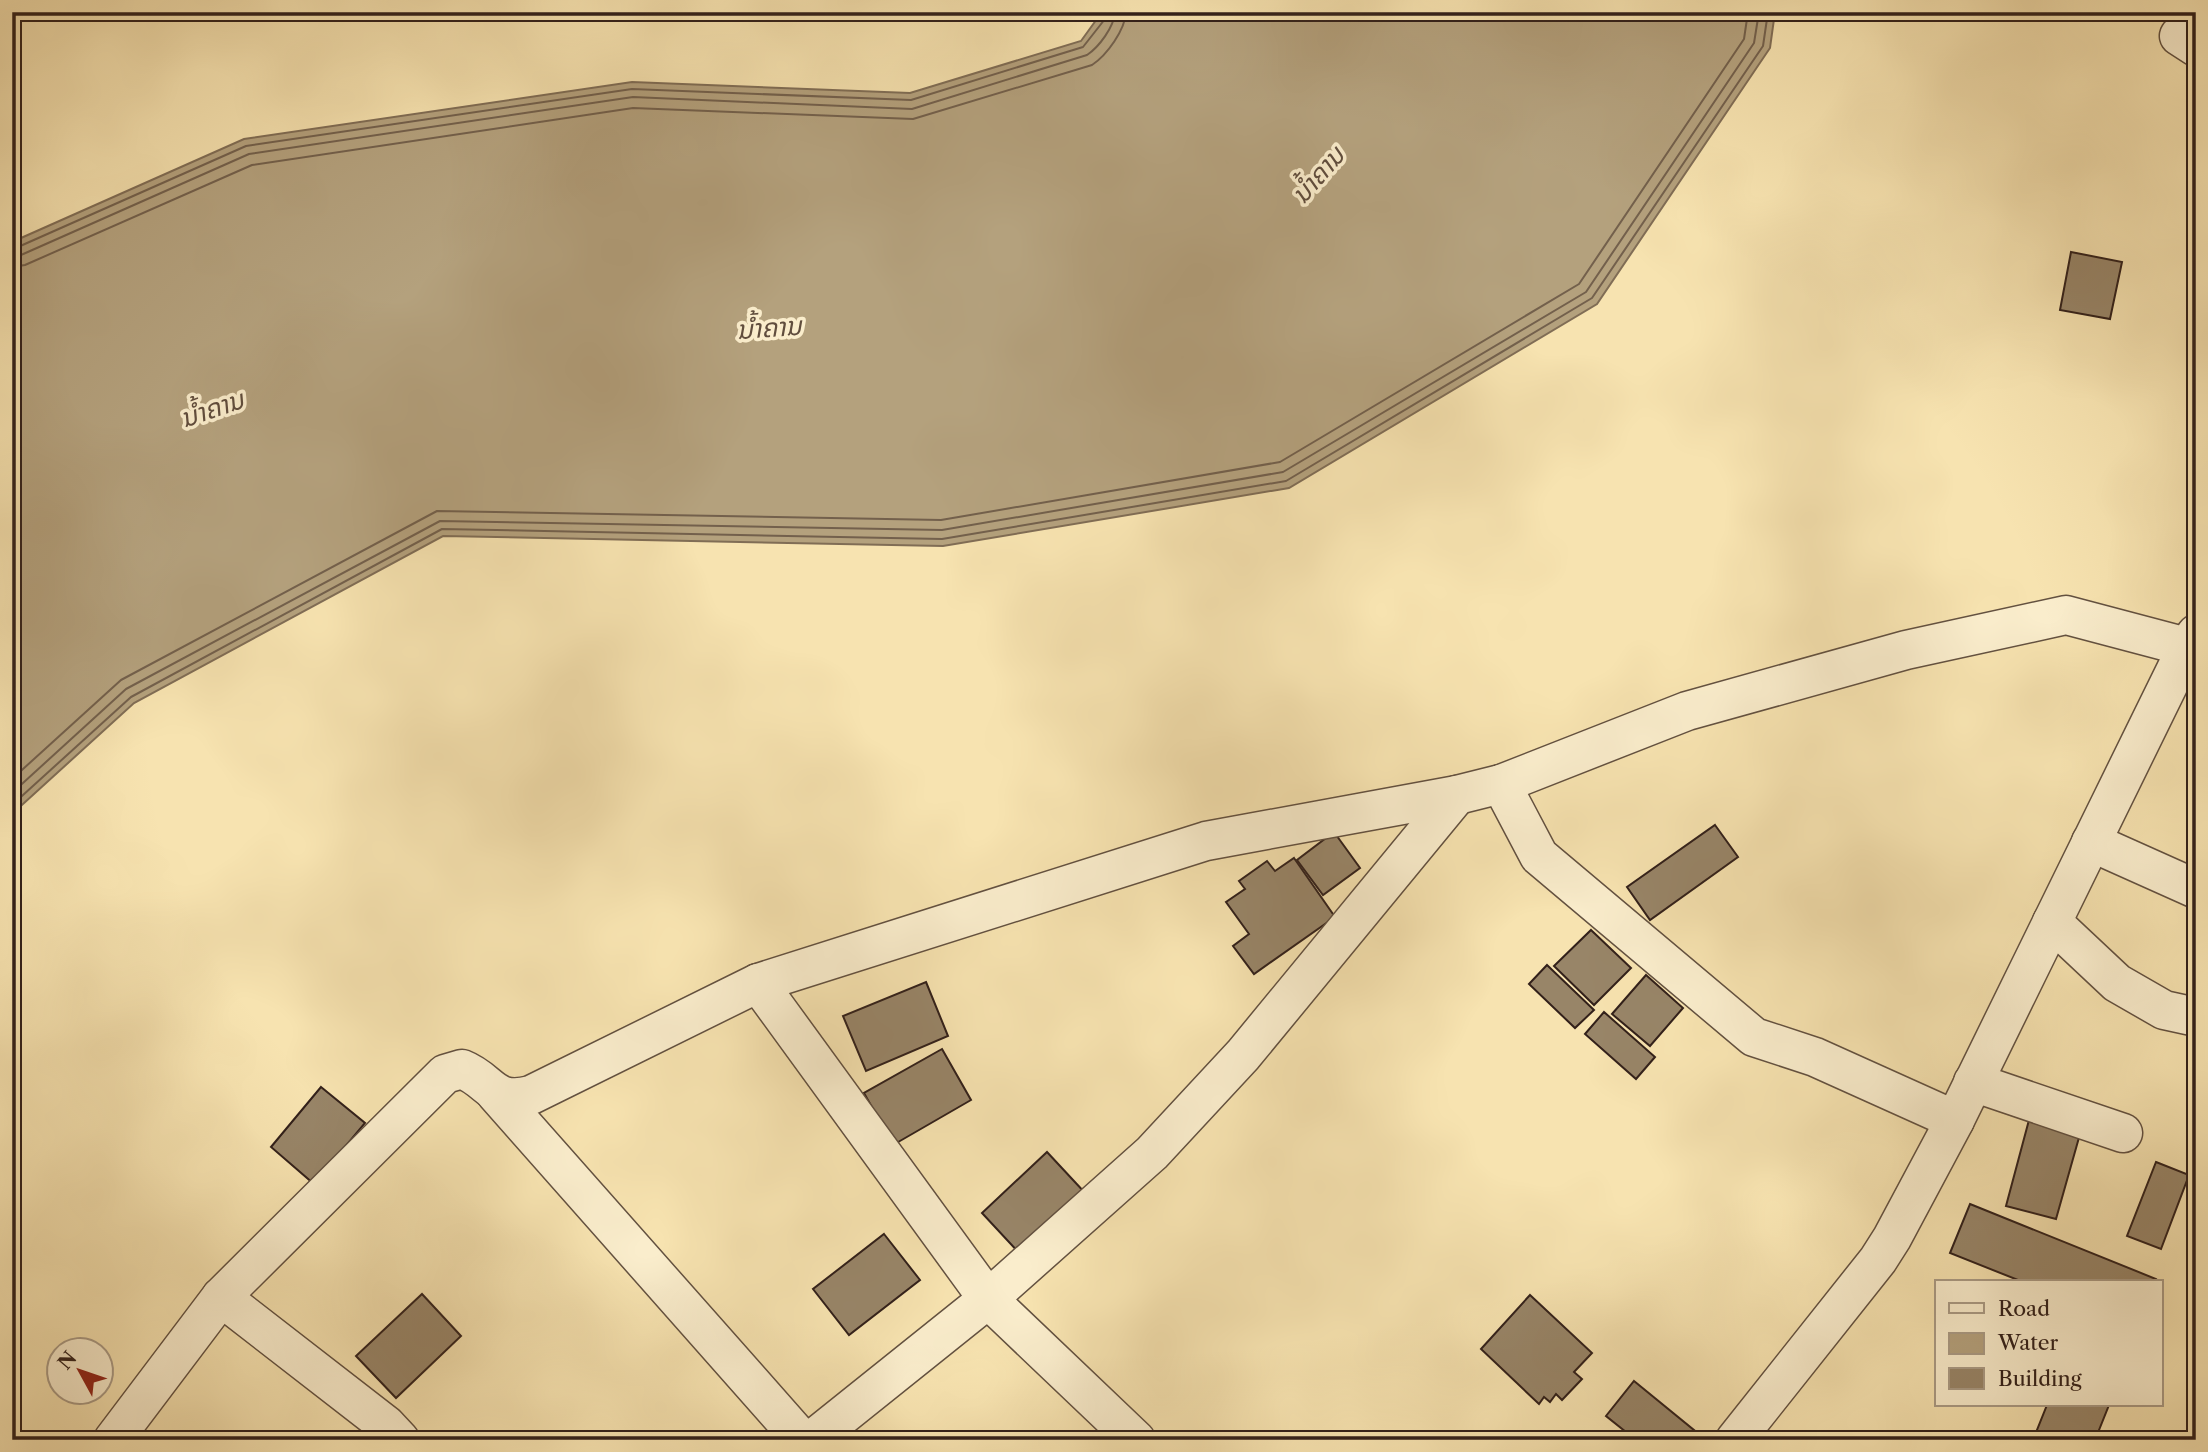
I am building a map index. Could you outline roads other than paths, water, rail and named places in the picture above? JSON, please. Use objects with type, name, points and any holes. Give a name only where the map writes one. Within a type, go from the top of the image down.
[{"type":"street","points":[[496,1094],[520,1098],[531,1095],[758,983],[1206,841],[1501,784],[1687,711],[1906,650],[2066,615],[2191,640],[1955,1120],[1892,1238],[1735,1440]]},
{"type":"street","points":[[1501,784],[1539,856],[1754,1037],[1815,1057],[1955,1120]]},
{"type":"street","points":[[812,1440],[988,1299],[1152,1153],[1243,1055],[1457,794]]},
{"type":"street","points":[[2091,842],[2196,889]]},
{"type":"street","points":[[2052,922],[2117,983],[2164,1010],[2196,1017]]},
{"type":"street","points":[[758,983],[988,1299],[1136,1440]]},
{"type":"street","points":[[113,1440],[221,1297],[445,1074],[462,1069],[475,1074],[496,1094],[802,1440]]},
{"type":"street","points":[[1973,1082],[2123,1133]]},
{"type":"street","points":[[221,1297],[386,1424],[400,1440]]},
{"type":"water","name":"ນ້ຳຄານ","points":[[1102,12],[1775,12],[1770,48],[1597,304],[1289,488],[943,546],[443,536],[134,703],[12,814],[12,242],[244,139],[632,82],[910,93],[1081,41]]}]
